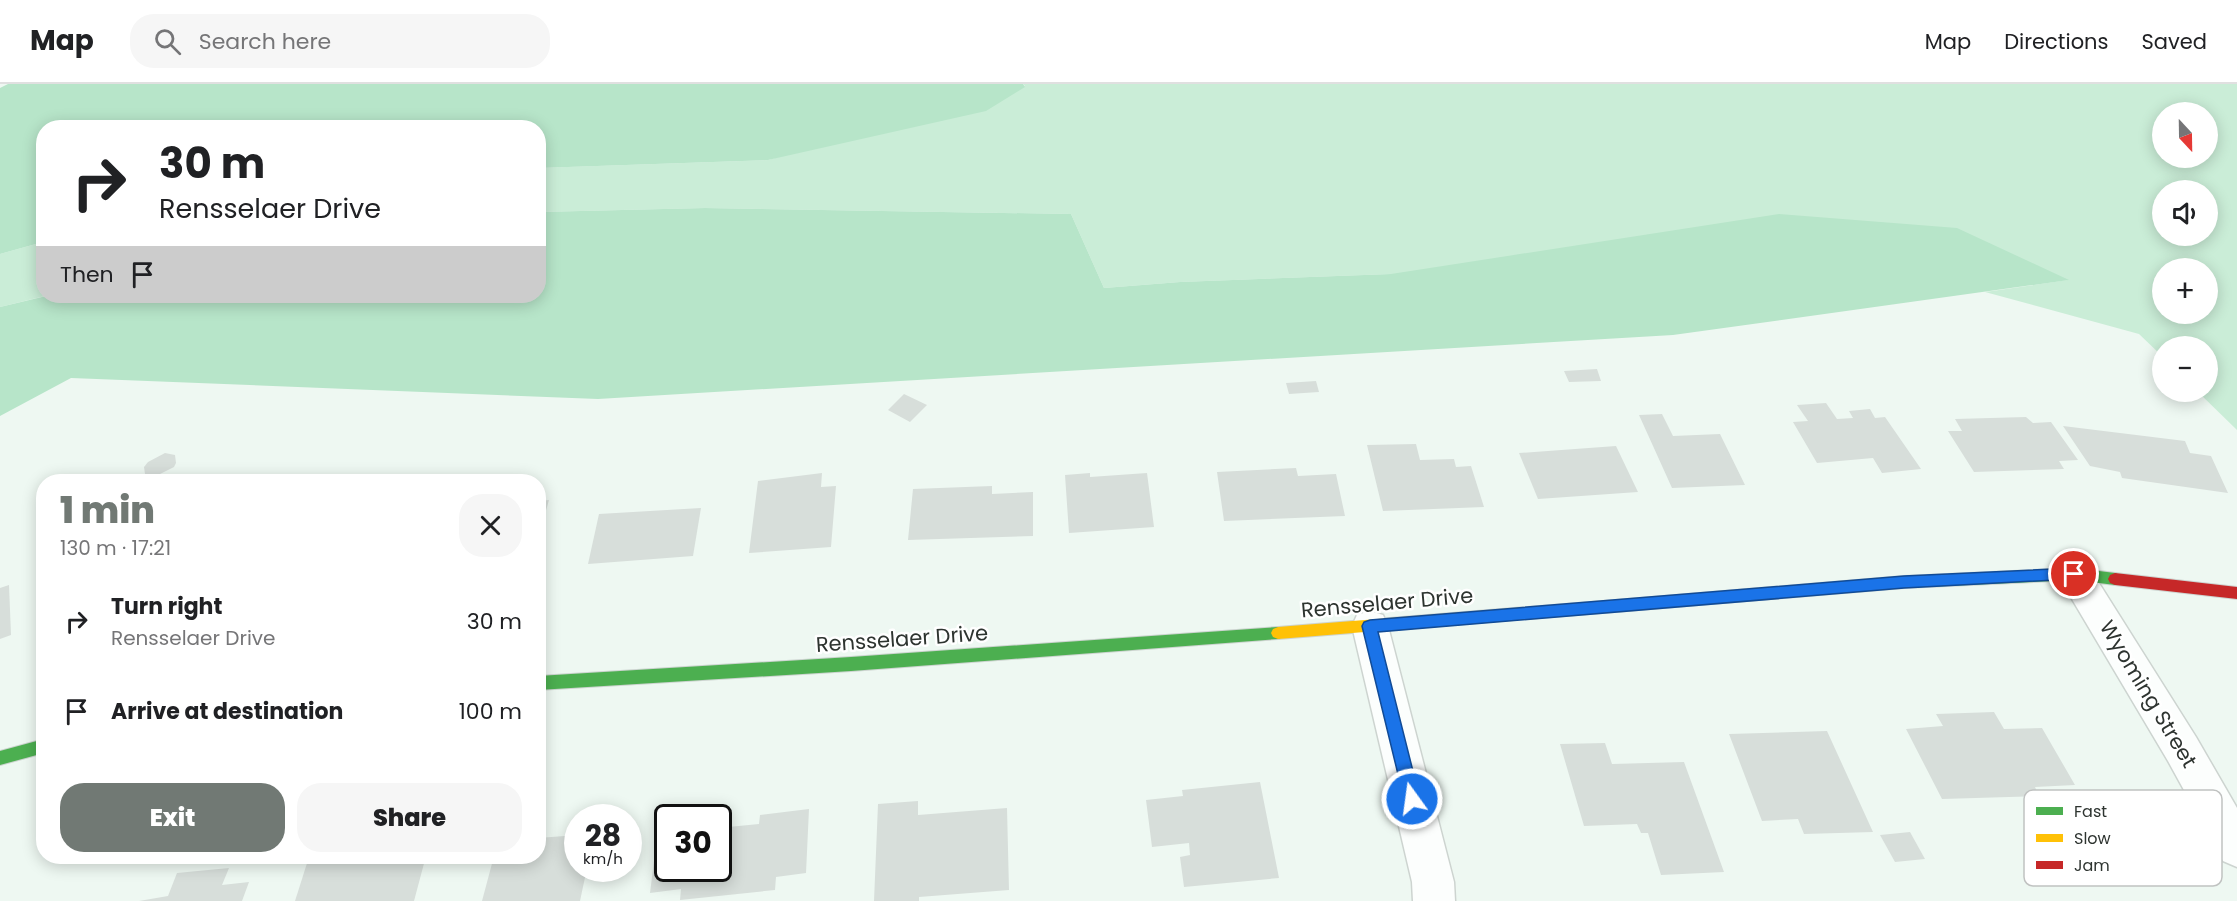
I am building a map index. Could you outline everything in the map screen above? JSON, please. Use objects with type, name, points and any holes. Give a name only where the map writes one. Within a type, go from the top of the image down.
[{"type":"street","name":"Rensselaer Drive","points":[[546,683],[852,664],[1370,626],[1904,582],[2074,574],[2237,593]]},
{"type":"street","name":"Wyoming Street","points":[[2074,574],[2205,790]]},
{"type":"street","points":[[1370,626],[1433,882],[1434,901]]},
{"type":"street","points":[[0,758],[36,748]]},
{"type":"street","name":"Wyoming Street","points":[[2222,820],[2237,847]]},
{"type":"green space","points":[[8,84],[1023,84],[1025,87],[986,111],[768,160],[546,168],[546,120],[36,120],[36,244],[0,254],[0,88]]},
{"type":"green space","points":[[1023,84],[2237,84],[2237,430],[2208,402],[2218,402],[2218,336],[2152,336],[2152,346],[2139,334],[1985,292],[2068,280],[1391,274],[1180,282],[1104,288],[1071,214],[705,208],[546,212],[546,168],[768,160],[1025,86]]},
{"type":"green space","points":[[705,208],[1071,214],[1104,288],[1180,282],[1391,274],[1779,214],[1957,228],[2069,280],[1673,335],[598,399],[71,378],[0,416],[0,307],[36,298],[36,303],[546,303],[546,212]]},
{"type":"green space","points":[[36,244],[36,298],[0,307],[0,254]]},
{"type":"building","points":[[1597,369],[1601,381],[1569,382],[1564,371]]},
{"type":"building","points":[[1316,381],[1319,392],[1289,394],[1286,383]]},
{"type":"building","points":[[904,394],[927,405],[910,422],[888,410]]},
{"type":"building","points":[[1826,403],[1837,419],[1853,418],[1849,411],[1870,409],[1875,418],[1885,417],[1921,469],[1882,473],[1873,458],[1817,463],[1793,422],[1808,421],[1797,405]]},
{"type":"building","points":[[1662,414],[1673,436],[1720,434],[1745,485],[1672,488],[1639,415]]},
{"type":"building","points":[[2026,417],[2033,423],[2051,422],[2078,460],[2059,461],[2064,469],[1974,472],[1948,431],[1962,431],[1955,419]]},
{"type":"building","points":[[2063,426],[2185,441],[2190,453],[2211,456],[2228,493],[2122,478],[2120,472],[2090,466]]},
{"type":"building","points":[[1416,444],[1420,460],[1454,459],[1456,467],[1471,466],[1484,507],[1383,511],[1367,445]]},
{"type":"building","points":[[1616,446],[1638,492],[1538,499],[1519,453]]},
{"type":"building","points":[[165,453],[175,455],[176,463],[174,467],[160,474],[145,474],[144,467],[148,462]]},
{"type":"building","points":[[1296,468],[1298,476],[1336,474],[1345,516],[1224,521],[1217,472]]},
{"type":"building","points":[[822,473],[821,487],[836,486],[831,547],[749,553],[758,481]]},
{"type":"building","points":[[1090,473],[1090,477],[1147,473],[1154,527],[1069,533],[1065,475]]},
{"type":"building","points":[[992,486],[992,494],[1033,492],[1033,536],[908,540],[913,489]]},
{"type":"building","points":[[701,508],[693,556],[588,564],[599,514]]},
{"type":"building","points":[[9,585],[11,635],[0,639],[0,588]]},
{"type":"building","points":[[1994,712],[2004,729],[2042,728],[2075,785],[2035,787],[2036,790],[2024,790],[2024,796],[1942,799],[1906,729],[1943,726],[1936,714]]},
{"type":"building","points":[[1827,731],[1873,832],[1804,834],[1798,819],[1762,821],[1729,734]]},
{"type":"building","points":[[1605,743],[1612,764],[1684,762],[1724,872],[1661,875],[1648,833],[1641,833],[1637,824],[1584,826],[1560,744]]},
{"type":"building","points":[[1260,782],[1279,878],[1184,887],[1180,857],[1190,855],[1189,843],[1152,847],[1146,800],[1183,796],[1182,790]]},
{"type":"building","points":[[918,801],[918,815],[1007,808],[1009,890],[919,897],[919,901],[874,901],[878,804]]},
{"type":"building","points":[[809,809],[806,873],[776,877],[775,890],[680,900],[681,889],[650,893],[654,861],[654,882],[732,882],[732,827],[759,824],[760,815]]},
{"type":"building","points":[[1910,832],[1925,859],[1895,862],[1880,835]]},
{"type":"building","points":[[564,836],[564,882],[584,882],[580,901],[482,901],[492,864],[546,864],[546,837]]},
{"type":"building","points":[[307,864],[424,864],[414,901],[295,901]]},
{"type":"building","points":[[229,868],[222,885],[249,882],[242,901],[139,901],[168,896],[177,873]]},
{"type":"traffic: fast","points":[[1627,605],[1904,582],[2075,574],[2115,579]]},
{"type":"traffic: fast","points":[[546,683],[851,664],[1278,633]]},
{"type":"traffic: fast","points":[[0,758],[36,748]]},
{"type":"traffic: slow","points":[[1278,633],[1627,605]]},
{"type":"traffic: jam","points":[[2115,579],[2237,593]]},
{"type":"route","points":[[1412,799],[1370,626],[1904,582],[2074,574]]}]
